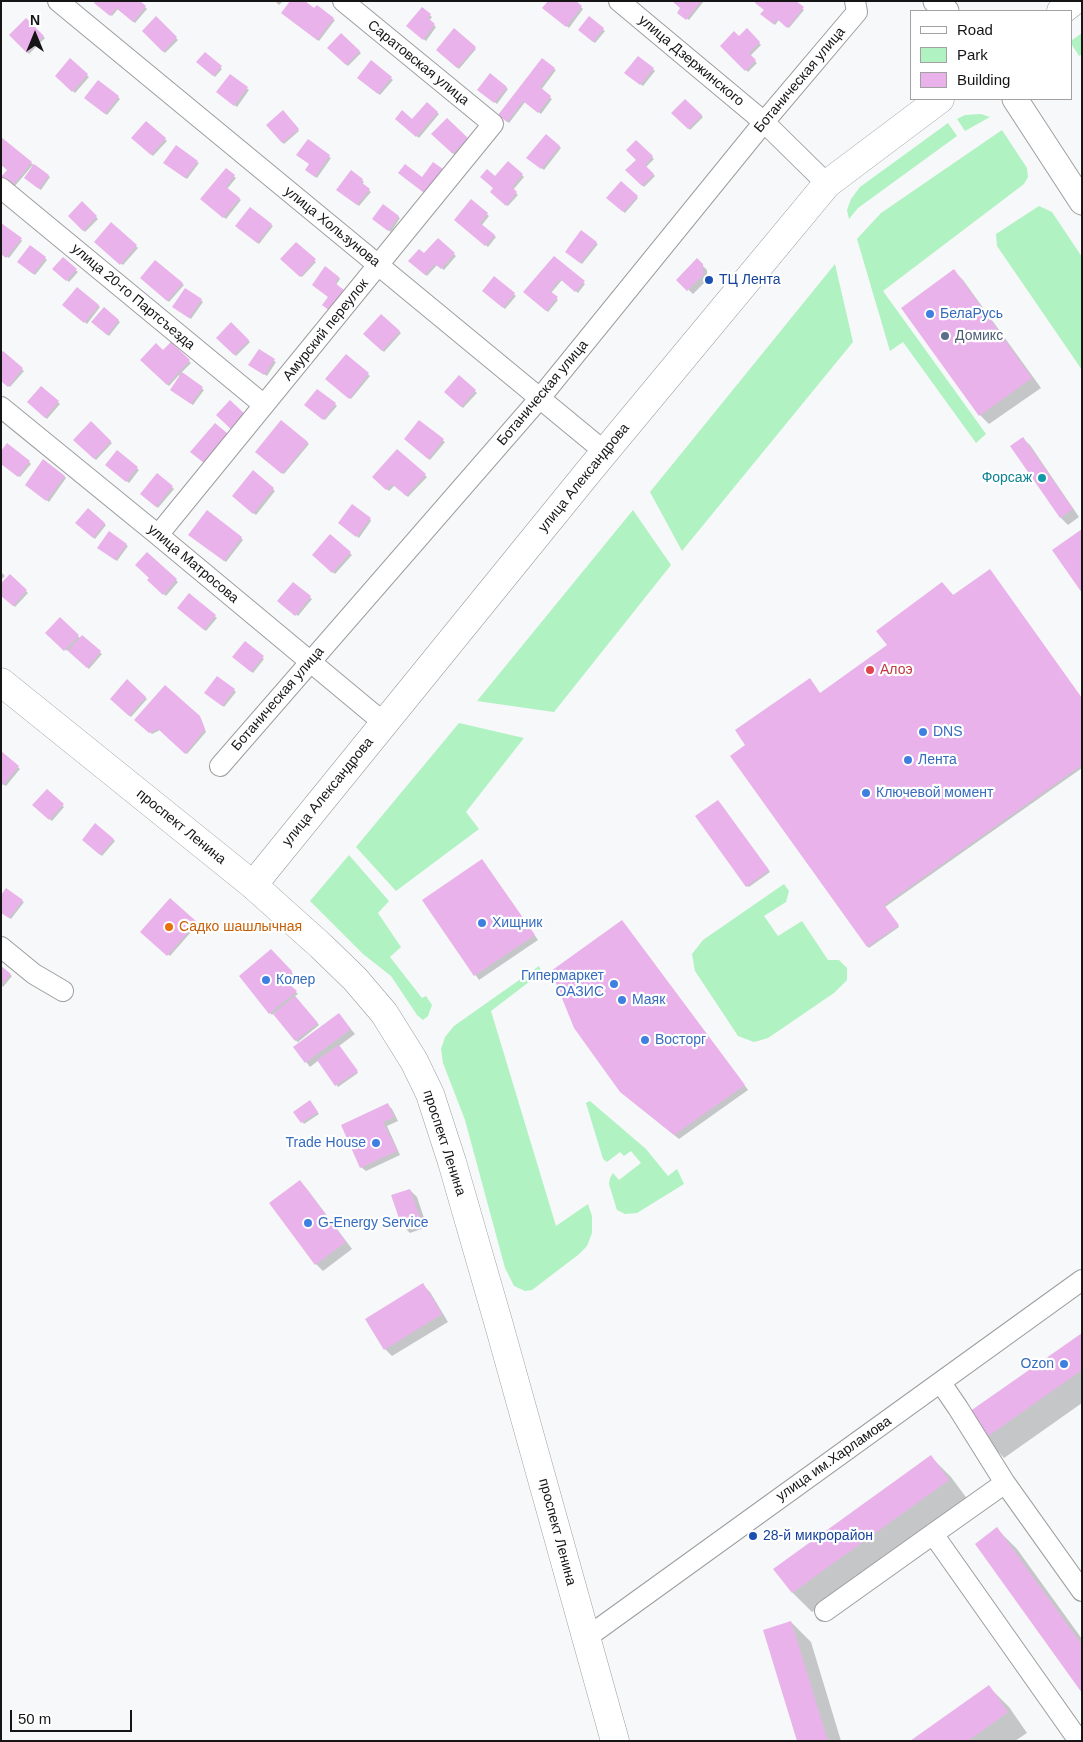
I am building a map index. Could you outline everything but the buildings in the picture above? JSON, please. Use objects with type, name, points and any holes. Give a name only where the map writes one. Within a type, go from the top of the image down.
[{"type":"main road","points":[[1062,10],[1074,1]]},
{"type":"main road","name":"улица Александрова","points":[[253,885],[605,452],[827,184],[939,100]]},
{"type":"main road","name":"проспект Ленина","points":[[1,682],[253,885],[321,946],[384,1013],[414,1061],[430,1094],[452,1162],[615,1741]]},
{"type":"street","name":"улица Хользунова","points":[[58,1],[605,452]]},
{"type":"street","name":"Саратовская улица","points":[[343,1],[493,124]]},
{"type":"street","name":"улица Дзержинского","points":[[620,1],[764,122],[827,184]]},
{"type":"street","points":[[936,1],[945,10]]},
{"type":"street","name":"Ботаническая улица","points":[[220,766],[540,398],[856,7]]},
{"type":"street","points":[[1016,100],[1082,202]]},
{"type":"street","name":"Амурский переулок","points":[[158,535],[493,124]]},
{"type":"street","name":"улица 20-го Партсъезда","points":[[1,188],[264,405]]},
{"type":"street","name":"улица Матросова","points":[[1,407],[384,723]]},
{"type":"street","points":[[1,947],[34,974],[63,991]]},
{"type":"street","name":"улица им.Харламова","points":[[586,1638],[1082,1280]]},
{"type":"street","points":[[940,1383],[958,1408],[1005,1484],[1082,1591]]},
{"type":"street","points":[[825,1611],[1005,1484]]},
{"type":"street","points":[[933,1534],[1079,1741]]},
{"type":"green space","points":[[1082,33],[1082,54],[1079,56],[1073,47],[1073,39]]},
{"type":"green space","points":[[981,114],[990,117],[965,131],[957,119],[965,115]]},
{"type":"green space","points":[[948,123],[957,136],[858,208],[849,219],[847,210],[851,199],[860,187]]},
{"type":"green space","points":[[1002,130],[1027,168],[1028,177],[1024,184],[883,291],[986,434],[976,443],[903,342],[890,351],[857,239],[881,213]]},
{"type":"green space","points":[[1039,206],[1052,212],[1082,257],[1082,370],[997,246],[996,234]]},
{"type":"green space","points":[[835,264],[853,342],[682,551],[650,492]]},
{"type":"green space","points":[[633,510],[671,565],[554,712],[477,701]]},
{"type":"green space","points":[[459,723],[524,738],[466,812],[479,829],[396,891],[356,847]]},
{"type":"green space","points":[[349,855],[389,901],[378,913],[401,947],[390,957],[422,998],[426,996],[432,1005],[428,1016],[423,1020],[417,1015],[391,976],[363,954],[310,901]]},
{"type":"green space","points":[[784,884],[789,891],[786,902],[764,916],[778,936],[802,921],[828,960],[839,960],[847,968],[847,980],[834,993],[768,1038],[754,1042],[738,1036],[695,971],[692,954],[703,940]]},
{"type":"green space","points":[[539,966],[542,972],[491,1011],[556,1226],[588,1204],[592,1216],[592,1233],[587,1246],[578,1255],[532,1290],[525,1291],[514,1286],[505,1268],[465,1120],[443,1063],[441,1049],[445,1037],[454,1026]]},
{"type":"green space","points":[[590,1101],[646,1149],[668,1176],[677,1169],[684,1184],[637,1213],[625,1214],[617,1210],[609,1184],[610,1178],[613,1173],[619,1180],[641,1163],[631,1151],[624,1156],[620,1152],[607,1162],[603,1159],[586,1103]]},
{"type":"place","name":"ТЦ Лента","points":[[709,280]]},
{"type":"place","name":"БелаРусь","points":[[930,314]]},
{"type":"place","name":"Домикс","points":[[945,336]]},
{"type":"place","name":"Форсаж","points":[[1042,478]]},
{"type":"place","name":"Алоэ","points":[[870,670]]},
{"type":"place","name":"DNS","points":[[923,732]]},
{"type":"place","name":"Лента","points":[[908,760]]},
{"type":"place","name":"Ключевой момент","points":[[866,793]]},
{"type":"place","name":"Хищник","points":[[482,923]]},
{"type":"place","name":"Садко шашлычная","points":[[169,927]]},
{"type":"place","name":"Колер","points":[[266,980]]},
{"type":"place","name":"Гипермаркет ОАЗИС","points":[[614,984]]},
{"type":"place","name":"Маяк","points":[[622,1000]]},
{"type":"place","name":"Восторг","points":[[645,1040]]},
{"type":"place","name":"Trade House","points":[[376,1143]]},
{"type":"place","name":"G-Energy Service","points":[[308,1223]]},
{"type":"place","name":"Ozon","points":[[1064,1364]]},
{"type":"place","name":"28-й микрорайон","points":[[753,1536]]}]
